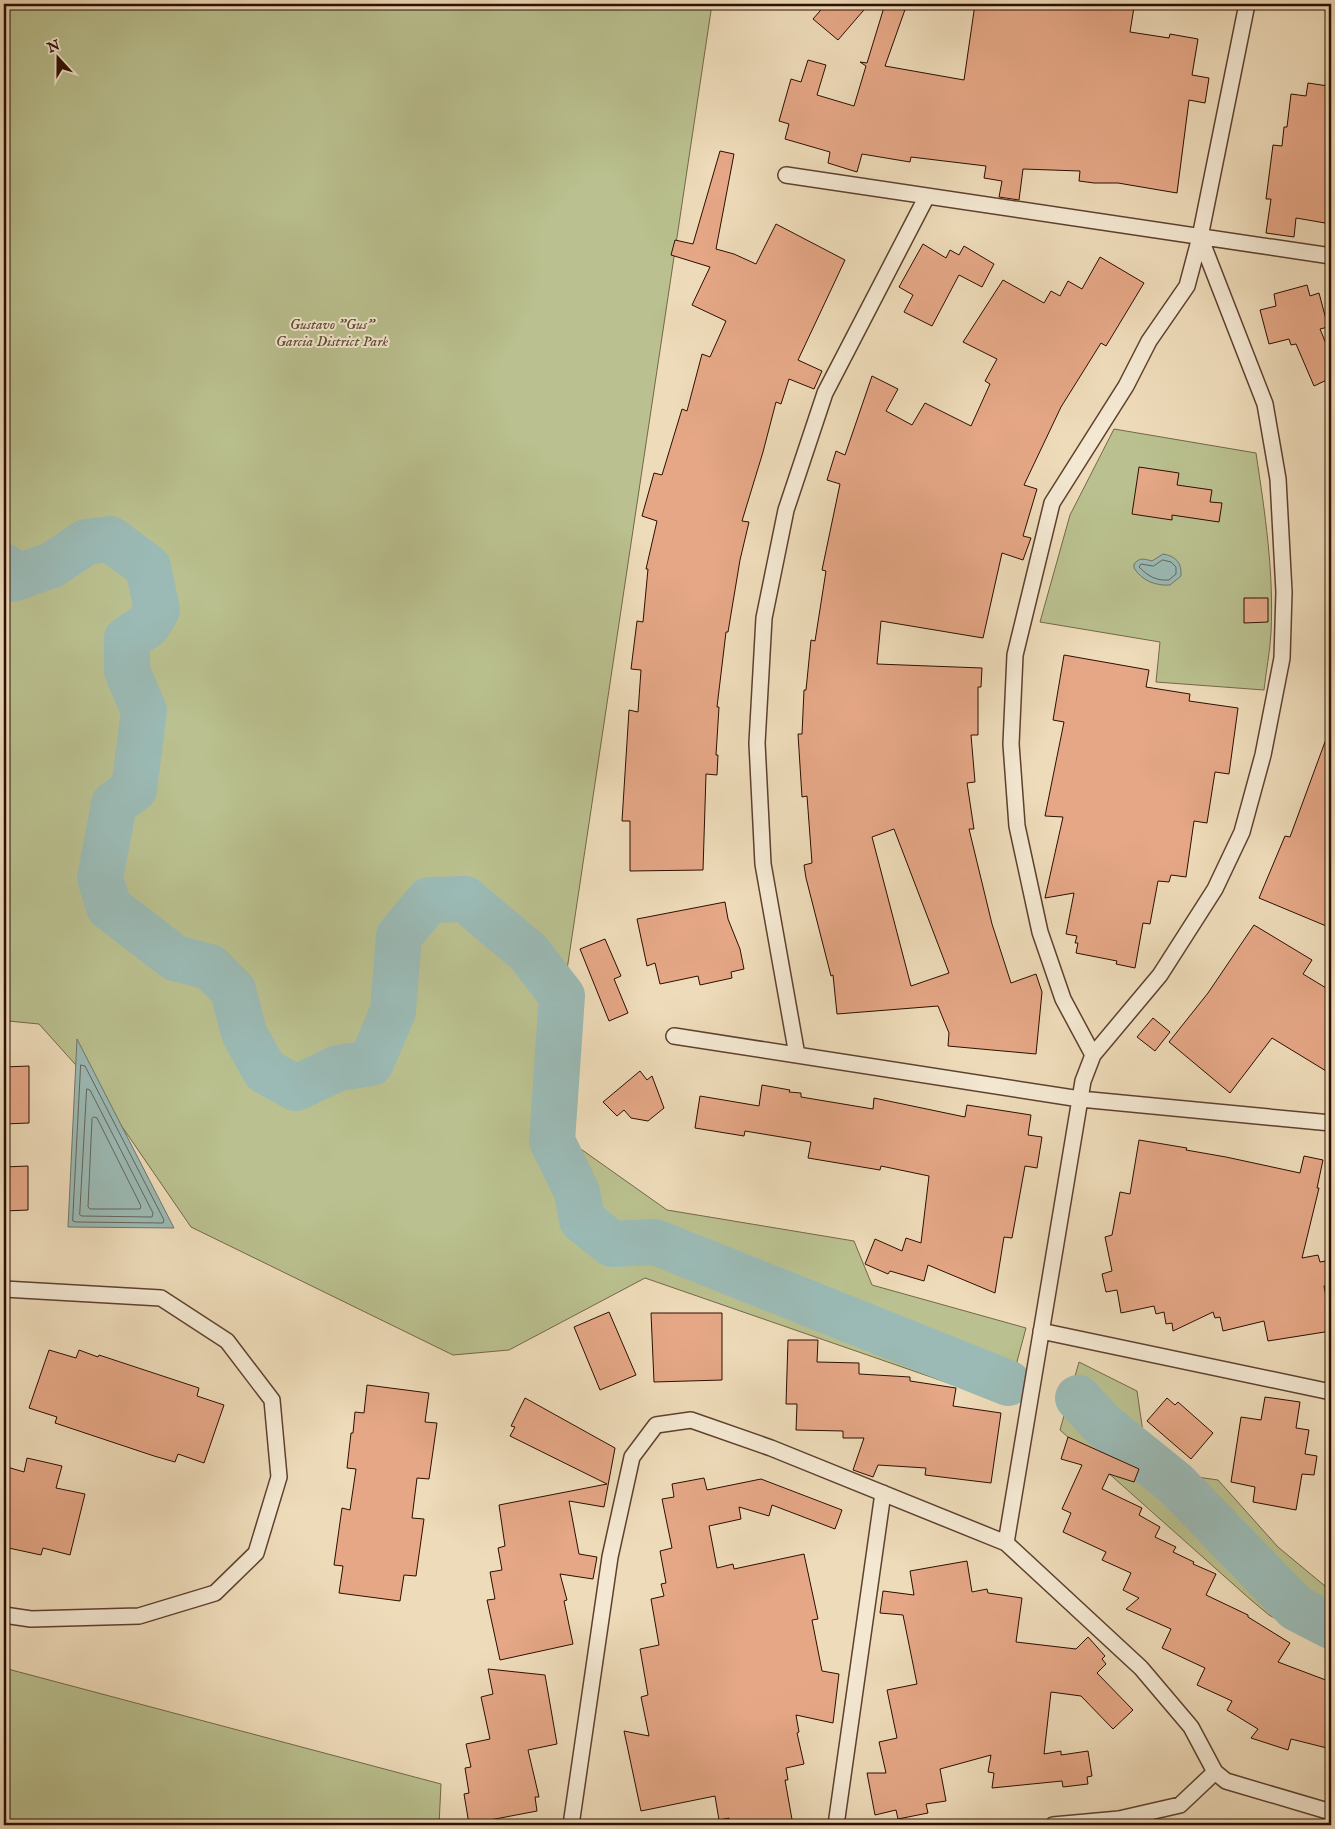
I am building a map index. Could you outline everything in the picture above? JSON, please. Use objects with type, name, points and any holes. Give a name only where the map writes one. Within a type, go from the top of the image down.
[{"type":"lane","points":[[1093,1055],[1063,999],[1040,932],[1016,826],[1011,744],[1015,655],[1052,503],[1126,386],[1149,341],[1187,286],[1200,237],[1246,4]]},
{"type":"lane","points":[[786,175],[1331,256]]},
{"type":"lane","points":[[797,1055],[763,864],[757,743],[764,618],[786,510],[825,393],[927,196]]},
{"type":"lane","points":[[1006,1544],[1083,1081],[1093,1055],[1160,975],[1215,888],[1242,832],[1263,755],[1282,658],[1284,592],[1278,479],[1265,404],[1200,237]]},
{"type":"lane","points":[[674,1036],[1080,1099],[1331,1123]]},
{"type":"lane","points":[[4,1289],[161,1298],[227,1341],[272,1400],[278,1477],[256,1553],[215,1593],[139,1616],[31,1619],[4,1615]]},
{"type":"lane","points":[[1041,1331],[1331,1392]]},
{"type":"lane","points":[[572,1825],[610,1556],[632,1457],[656,1425],[692,1420],[771,1448],[1006,1544],[1141,1668],[1191,1727],[1215,1772],[1226,1782],[1331,1812]]},
{"type":"lane","points":[[836,1825],[883,1493]]},
{"type":"lane","points":[[1053,1825],[1119,1819],[1180,1806],[1215,1772]]},
{"type":"green space","name":"Gustavo \"Gus\" Garcia District Park","points":[[4,4],[712,4],[544,1123],[667,1210],[854,1241],[872,1285],[1026,1328],[1006,1403],[645,1278],[509,1350],[453,1355],[191,1227],[92,1083],[39,1024],[8,1021],[4,1017]]},
{"type":"green space","points":[[1114,429],[1256,453],[1270,565],[1272,610],[1270,647],[1264,690],[1156,682],[1160,642],[1040,622],[1070,515]]},
{"type":"green space","points":[[1079,1362],[1137,1391],[1143,1432],[1197,1477],[1218,1480],[1278,1547],[1331,1591],[1331,1649],[1269,1615],[1060,1430]]},
{"type":"green space","points":[[4,1668],[441,1784],[439,1825],[4,1825]]},
{"type":"water","points":[[1163,554],[1175,558],[1180,567],[1181,576],[1170,585],[1150,582],[1137,573],[1134,568],[1134,564],[1140,559],[1152,561]]},
{"type":"water","points":[[77,1039],[174,1228],[68,1227]]},
{"type":"building","points":[[826,4],[869,4],[838,40],[813,19]]},
{"type":"building","points":[[885,4],[907,4],[885,66],[964,80],[975,4],[1089,4],[1089,7],[1119,4],[1134,7],[1130,32],[1169,38],[1170,34],[1198,39],[1192,75],[1209,78],[1205,103],[1189,100],[1177,193],[1118,183],[1079,181],[1080,171],[1023,169],[1019,200],[999,197],[1002,181],[984,178],[986,166],[911,157],[910,162],[862,154],[857,172],[828,163],[830,152],[785,139],[789,124],[779,121],[791,79],[801,82],[808,60],[826,65],[817,95],[854,106],[866,66],[860,62],[867,63]]},
{"type":"building","points":[[1308,83],[1328,86],[1326,98],[1331,99],[1331,224],[1296,218],[1294,237],[1266,233],[1271,199],[1266,199],[1273,145],[1282,146],[1284,127],[1287,127],[1291,94],[1306,96]]},
{"type":"building","points":[[720,151],[734,154],[716,249],[734,254],[756,264],[776,224],[845,260],[798,360],[822,371],[814,389],[789,379],[781,404],[776,402],[742,521],[749,522],[740,560],[728,632],[726,632],[717,707],[719,707],[716,755],[718,755],[717,775],[706,774],[703,870],[630,871],[630,821],[622,821],[629,710],[638,712],[641,670],[631,669],[637,621],[643,622],[648,569],[646,569],[657,521],[642,516],[654,473],[662,475],[682,409],[687,411],[702,354],[710,357],[726,321],[692,305],[710,267],[671,255],[675,240],[693,244]]},
{"type":"building","points":[[923,244],[946,258],[950,250],[959,255],[964,246],[994,264],[982,287],[959,275],[932,326],[904,312],[913,295],[899,287]]},
{"type":"building","points":[[1100,257],[1144,283],[1106,346],[1101,343],[1061,407],[1024,485],[1037,489],[1023,536],[1031,538],[1023,560],[1002,553],[983,638],[881,621],[877,664],[982,668],[981,687],[978,687],[978,735],[971,735],[975,782],[967,783],[974,829],[969,829],[992,924],[1011,983],[1036,974],[1042,992],[1036,1054],[948,1046],[949,1033],[938,1006],[837,1014],[833,975],[831,976],[806,878],[804,865],[812,863],[807,796],[802,797],[798,734],[802,734],[804,690],[806,690],[811,640],[815,641],[826,571],[822,570],[840,484],[827,480],[836,451],[845,455],[872,376],[898,389],[886,411],[912,425],[925,403],[971,426],[990,384],[985,381],[997,359],[963,342],[1003,280],[1044,303],[1051,291],[1060,296],[1068,281],[1082,289]],"holes":[[[894,829],[949,973],[911,986],[872,837]]]},
{"type":"building","points":[[1307,285],[1310,296],[1319,293],[1328,327],[1320,329],[1331,356],[1331,378],[1314,386],[1296,344],[1291,345],[1289,339],[1269,344],[1260,310],[1276,306],[1274,294]]},
{"type":"building","points":[[1139,467],[1179,473],[1177,485],[1212,490],[1210,502],[1222,503],[1219,522],[1172,515],[1172,520],[1132,514]]},
{"type":"building","points":[[1244,598],[1268,598],[1268,622],[1244,623]]},
{"type":"building","points":[[1064,655],[1149,670],[1146,687],[1190,694],[1189,701],[1238,708],[1229,774],[1215,772],[1207,823],[1194,821],[1186,877],[1171,875],[1169,882],[1158,881],[1150,924],[1143,923],[1135,968],[1116,964],[1117,961],[1076,953],[1078,943],[1075,943],[1077,936],[1066,934],[1074,893],[1045,898],[1063,817],[1045,816],[1064,722],[1053,720]]},
{"type":"building","points":[[1329,731],[1331,732],[1331,928],[1259,898],[1285,836],[1290,837]]},
{"type":"building","points":[[725,902],[728,919],[740,949],[744,969],[731,972],[732,978],[700,985],[698,976],[660,984],[655,963],[647,966],[637,919]]},
{"type":"building","points":[[1254,925],[1312,960],[1303,974],[1331,991],[1331,1074],[1272,1038],[1230,1093],[1169,1042],[1208,993]]},
{"type":"building","points":[[605,939],[621,976],[614,979],[628,1013],[609,1021],[580,949]]},
{"type":"building","points":[[1153,1018],[1170,1032],[1155,1051],[1137,1037]]},
{"type":"building","points":[[29,1066],[29,1123],[4,1124],[4,1067]]},
{"type":"building","points":[[640,1071],[647,1080],[652,1076],[664,1108],[648,1121],[631,1118],[624,1110],[617,1116],[603,1102]]},
{"type":"building","points":[[762,1085],[801,1093],[801,1097],[873,1109],[874,1098],[965,1117],[967,1105],[1031,1115],[1028,1135],[1042,1137],[1037,1168],[1025,1166],[1012,1238],[1004,1237],[995,1293],[928,1265],[924,1281],[890,1271],[888,1274],[865,1264],[875,1239],[902,1251],[906,1238],[921,1243],[929,1176],[881,1166],[880,1170],[808,1158],[811,1142],[745,1131],[744,1136],[695,1128],[700,1096],[759,1106]]},
{"type":"building","points":[[1139,1140],[1187,1148],[1186,1150],[1300,1173],[1304,1156],[1323,1160],[1317,1188],[1319,1188],[1302,1258],[1318,1255],[1320,1262],[1331,1260],[1331,1284],[1324,1286],[1331,1321],[1331,1331],[1268,1341],[1264,1321],[1223,1331],[1220,1317],[1215,1318],[1213,1312],[1173,1331],[1172,1323],[1166,1324],[1164,1312],[1156,1314],[1154,1306],[1121,1313],[1117,1290],[1106,1292],[1102,1274],[1112,1271],[1105,1237],[1112,1235],[1120,1192],[1130,1194]]},
{"type":"building","points":[[28,1166],[28,1210],[4,1211],[4,1167]]},
{"type":"building","points":[[609,1312],[636,1375],[600,1390],[574,1327]]},
{"type":"building","points":[[651,1313],[722,1313],[722,1380],[654,1382]]},
{"type":"building","points":[[788,1340],[818,1340],[817,1362],[859,1363],[859,1374],[910,1377],[910,1381],[956,1388],[953,1406],[1001,1413],[991,1483],[925,1475],[926,1468],[878,1465],[873,1477],[853,1470],[864,1438],[843,1438],[843,1431],[796,1430],[797,1404],[786,1404]]},
{"type":"building","points":[[49,1350],[76,1358],[79,1350],[98,1357],[99,1355],[199,1388],[197,1396],[224,1405],[204,1463],[178,1454],[175,1462],[154,1456],[55,1423],[57,1417],[29,1408]]},
{"type":"building","points":[[367,1385],[429,1393],[425,1422],[437,1423],[429,1479],[417,1478],[412,1518],[424,1519],[416,1576],[404,1575],[400,1601],[339,1593],[343,1566],[334,1565],[342,1508],[350,1510],[356,1469],[347,1468],[351,1433],[353,1433],[355,1412],[364,1413]]},
{"type":"building","points":[[1265,1397],[1300,1402],[1296,1428],[1309,1430],[1305,1454],[1317,1456],[1314,1475],[1302,1474],[1296,1510],[1253,1502],[1255,1487],[1231,1482],[1241,1417],[1261,1420]]},
{"type":"building","points":[[525,1398],[615,1448],[604,1507],[569,1501],[579,1554],[597,1557],[593,1579],[560,1574],[567,1600],[564,1601],[573,1644],[500,1660],[487,1600],[495,1599],[490,1572],[502,1570],[498,1548],[505,1546],[499,1505],[607,1484],[510,1436],[515,1427],[511,1426]]},
{"type":"building","points":[[1167,1398],[1175,1405],[1178,1402],[1213,1433],[1191,1459],[1147,1421]]},
{"type":"building","points":[[1068,1437],[1139,1469],[1134,1482],[1109,1474],[1102,1489],[1142,1508],[1139,1515],[1160,1527],[1155,1537],[1176,1547],[1173,1552],[1194,1562],[1193,1564],[1216,1574],[1206,1595],[1248,1615],[1248,1617],[1290,1643],[1278,1662],[1331,1682],[1331,1749],[1291,1739],[1288,1750],[1251,1738],[1258,1729],[1227,1710],[1232,1701],[1197,1685],[1205,1668],[1162,1648],[1171,1629],[1126,1609],[1139,1598],[1123,1590],[1131,1573],[1102,1560],[1106,1552],[1063,1532],[1071,1513],[1062,1509],[1082,1465],[1061,1459]]},
{"type":"building","points":[[27,1458],[62,1466],[56,1488],[85,1494],[70,1555],[43,1548],[41,1555],[4,1547],[4,1466],[24,1472]]},
{"type":"building","points":[[704,1478],[707,1490],[761,1479],[842,1510],[835,1529],[772,1505],[769,1516],[739,1507],[741,1519],[709,1526],[717,1568],[733,1564],[734,1569],[804,1554],[818,1619],[812,1620],[822,1671],[839,1674],[833,1723],[796,1715],[799,1732],[797,1733],[804,1764],[786,1768],[788,1780],[785,1780],[793,1825],[730,1825],[729,1818],[719,1820],[715,1796],[641,1811],[624,1731],[649,1736],[641,1697],[648,1695],[640,1649],[659,1645],[651,1599],[664,1596],[661,1584],[666,1583],[660,1551],[672,1548],[662,1499],[674,1497],[672,1484]]},
{"type":"building","points":[[967,1561],[972,1592],[987,1589],[988,1593],[1022,1598],[1016,1642],[1076,1649],[1088,1637],[1105,1656],[1102,1659],[1106,1664],[1097,1673],[1133,1710],[1113,1729],[1081,1696],[1051,1692],[1044,1754],[1061,1751],[1061,1755],[1088,1751],[1092,1776],[1087,1777],[1088,1784],[1063,1787],[1062,1781],[992,1788],[994,1773],[988,1772],[991,1755],[940,1769],[946,1801],[926,1804],[928,1813],[898,1819],[896,1810],[875,1815],[867,1773],[886,1773],[879,1742],[897,1738],[887,1690],[917,1684],[903,1615],[880,1613],[883,1591],[914,1595],[910,1571]]},
{"type":"building","points":[[488,1669],[545,1675],[557,1744],[528,1750],[539,1797],[535,1797],[537,1811],[469,1824],[464,1794],[469,1793],[465,1768],[471,1767],[466,1744],[490,1739],[481,1697],[493,1694]]},
{"type":"waterway","points":[[4,566],[12,579],[52,565],[86,542],[110,539],[148,567],[157,610],[148,625],[127,639],[127,671],[144,711],[134,789],[114,804],[100,878],[109,907],[175,958],[210,967],[233,990],[244,1033],[265,1071],[296,1088],[338,1068],[371,1063],[393,1011],[399,936],[429,900],[465,899],[529,953],[562,996],[552,1141],[577,1192],[582,1220],[612,1244],[655,1242],[1008,1383]]},
{"type":"waterway","points":[[1078,1398],[1103,1425],[1176,1484],[1296,1608],[1331,1626]]}]
